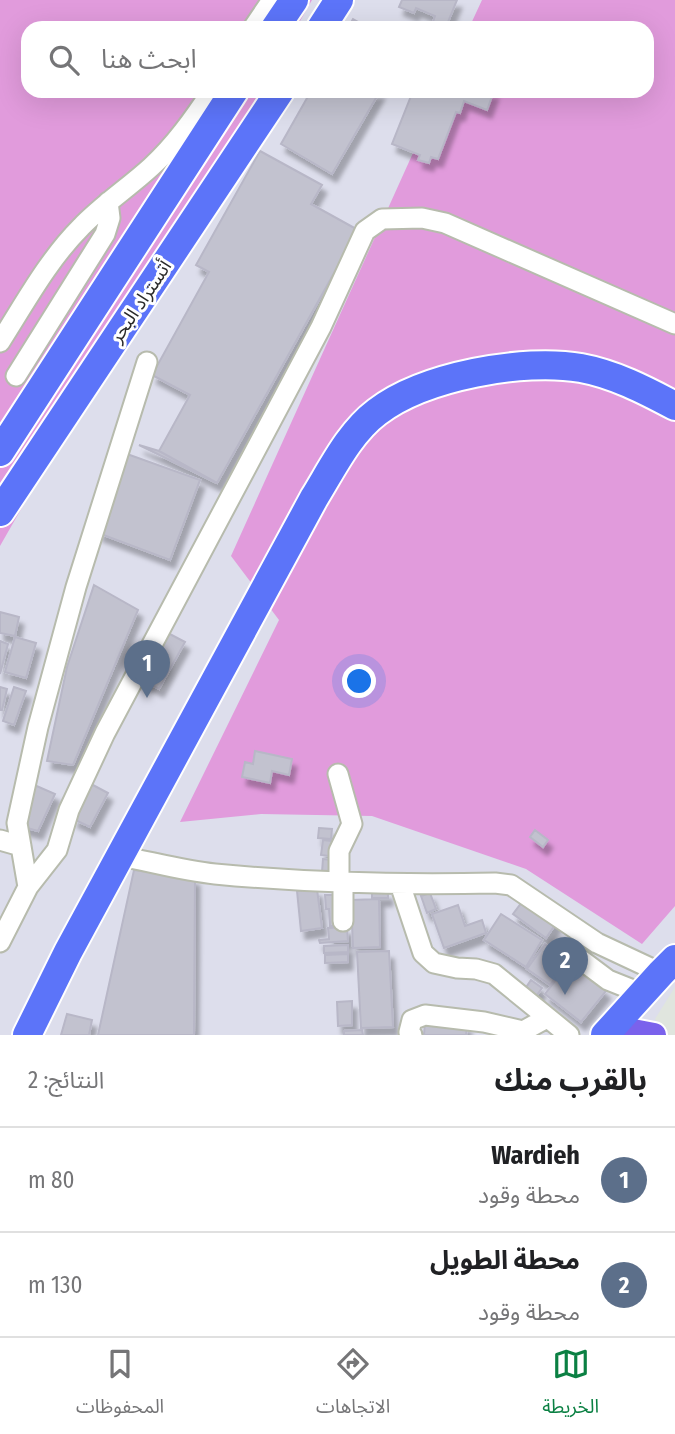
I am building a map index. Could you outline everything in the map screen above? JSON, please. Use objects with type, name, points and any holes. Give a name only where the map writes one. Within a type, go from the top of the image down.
[{"type":"highway","points":[[280,21],[294,0]]},
{"type":"highway","points":[[326,21],[340,0]]},
{"type":"highway","name":"أتستراد البحر","points":[[0,452],[229,98]]},
{"type":"highway","name":"أتستراد البحر","points":[[0,512],[275,98]]},
{"type":"highway","points":[[27,1035],[68,952],[314,498],[356,432],[392,402],[440,382],[492,370],[533,365],[558,365],[608,375],[673,400]]},
{"type":"highway","points":[[608,1033],[668,966]]},
{"type":"main road","points":[[608,1033],[634,1031],[654,1035]]},
{"type":"street","points":[[258,21],[272,0]]},
{"type":"street","points":[[0,342],[57,255],[81,227],[169,149],[207,98]]},
{"type":"street","points":[[16,376],[105,233],[110,218],[108,202]]},
{"type":"street","points":[[0,942],[28,887],[57,850],[69,810],[104,733],[321,327],[365,231],[382,219],[422,218],[445,223],[675,324]]},
{"type":"street","points":[[28,887],[17,823],[41,715],[76,587],[147,362]]},
{"type":"street","points":[[338,774],[352,824],[339,851],[343,921]]},
{"type":"street","points":[[0,841],[20,846]]},
{"type":"street","points":[[120,856],[213,874],[341,883],[511,885],[597,943],[668,966]]},
{"type":"street","points":[[400,884],[423,953],[434,963],[475,969],[494,975],[569,1035]]},
{"type":"street","points":[[572,953],[608,980],[643,994]]},
{"type":"street","points":[[412,1035],[409,1032],[412,1020],[425,1015],[484,1022],[523,1031],[547,1017]]},
{"type":"shaded area","points":[[0,0],[312,0],[300,21],[21,21],[21,98],[256,98],[0,546]]},
{"type":"shaded area","points":[[482,0],[675,0],[675,906],[642,944],[526,869],[372,816],[261,814],[180,822],[279,620],[231,556],[438,98],[654,98],[654,21],[472,21]]},
{"type":"shaded area","points":[[675,987],[675,1035],[668,1035],[655,1019]]},
{"type":"building","points":[[402,0],[457,0],[448,21],[433,21],[435,16],[416,8],[414,13],[399,7]]},
{"type":"building","points":[[307,98],[376,98],[332,174],[281,144]]},
{"type":"building","points":[[410,98],[491,98],[487,110],[464,101],[460,113],[456,112],[438,159],[431,157],[429,163],[418,160],[420,155],[392,144]]},
{"type":"building","points":[[260,151],[322,185],[311,204],[358,230],[217,483],[159,451],[190,395],[152,375],[209,272],[196,265]]},
{"type":"building","points":[[139,445],[159,451],[217,483]]},
{"type":"building","points":[[127,454],[200,480],[170,560],[98,533]]},
{"type":"building","points":[[94,585],[138,610],[73,765],[47,761],[67,667]]},
{"type":"building","points":[[0,612],[19,617],[15,636],[0,633]]},
{"type":"building","points":[[164,631],[185,642],[159,689],[138,678]]},
{"type":"building","points":[[15,637],[36,643],[26,678],[5,672]]},
{"type":"building","points":[[0,641],[8,644],[0,674]]},
{"type":"building","points":[[0,687],[7,689],[2,710],[0,710]]},
{"type":"building","points":[[14,687],[26,691],[14,725],[3,721]]},
{"type":"building","points":[[255,751],[292,759],[289,775],[272,771],[270,783],[242,777],[245,762],[253,764]]},
{"type":"building","points":[[32,784],[55,794],[38,831],[20,826]]},
{"type":"building","points":[[91,784],[108,793],[90,827],[73,819]]},
{"type":"building","points":[[319,828],[332,829],[331,839],[318,838]]},
{"type":"building","points":[[535,830],[548,840],[543,847],[530,837]]},
{"type":"building","points":[[323,840],[332,841],[329,856],[321,855]]},
{"type":"building","points":[[323,859],[331,860],[329,873],[322,872]]},
{"type":"building","points":[[134,870],[195,878],[194,1035],[98,1035]]},
{"type":"building","points":[[317,889],[322,928],[301,931],[297,891]]},
{"type":"building","points":[[372,892],[388,892],[388,898],[372,898]]},
{"type":"building","points":[[430,893],[436,909],[427,913],[421,896]]},
{"type":"building","points":[[325,895],[335,895],[337,926],[330,926]]},
{"type":"building","points":[[525,898],[557,922],[546,938],[513,914]]},
{"type":"building","points":[[379,899],[380,947],[353,948],[351,900]]},
{"type":"building","points":[[458,905],[465,926],[482,920],[486,933],[444,948],[432,914]]},
{"type":"building","points":[[501,914],[542,940],[526,967],[484,940]]},
{"type":"building","points":[[347,927],[348,941],[320,943],[319,940],[329,939],[328,928]]},
{"type":"building","points":[[545,944],[568,960],[550,985],[527,969]]},
{"type":"building","points":[[348,945],[348,952],[324,953],[324,946]]},
{"type":"building","points":[[389,951],[393,1027],[361,1028],[357,952]]},
{"type":"building","points":[[348,954],[348,962],[325,963],[325,955]]},
{"type":"building","points":[[570,962],[606,991],[581,1022],[545,994]]},
{"type":"building","points":[[531,980],[542,988],[534,999],[523,992]]},
{"type":"building","points":[[352,1001],[352,1025],[338,1026],[337,1002]]},
{"type":"building","points":[[67,1014],[92,1020],[89,1035],[61,1035]]},
{"type":"building","points":[[425,1022],[467,1025],[466,1035],[424,1035]]},
{"type":"building","points":[[362,1030],[363,1035],[344,1035],[344,1031]]},
{"type":"place","name":"Wardieh","points":[[147,698]]},
{"type":"place","name":"محطة الطويل","points":[[565,995]]}]
